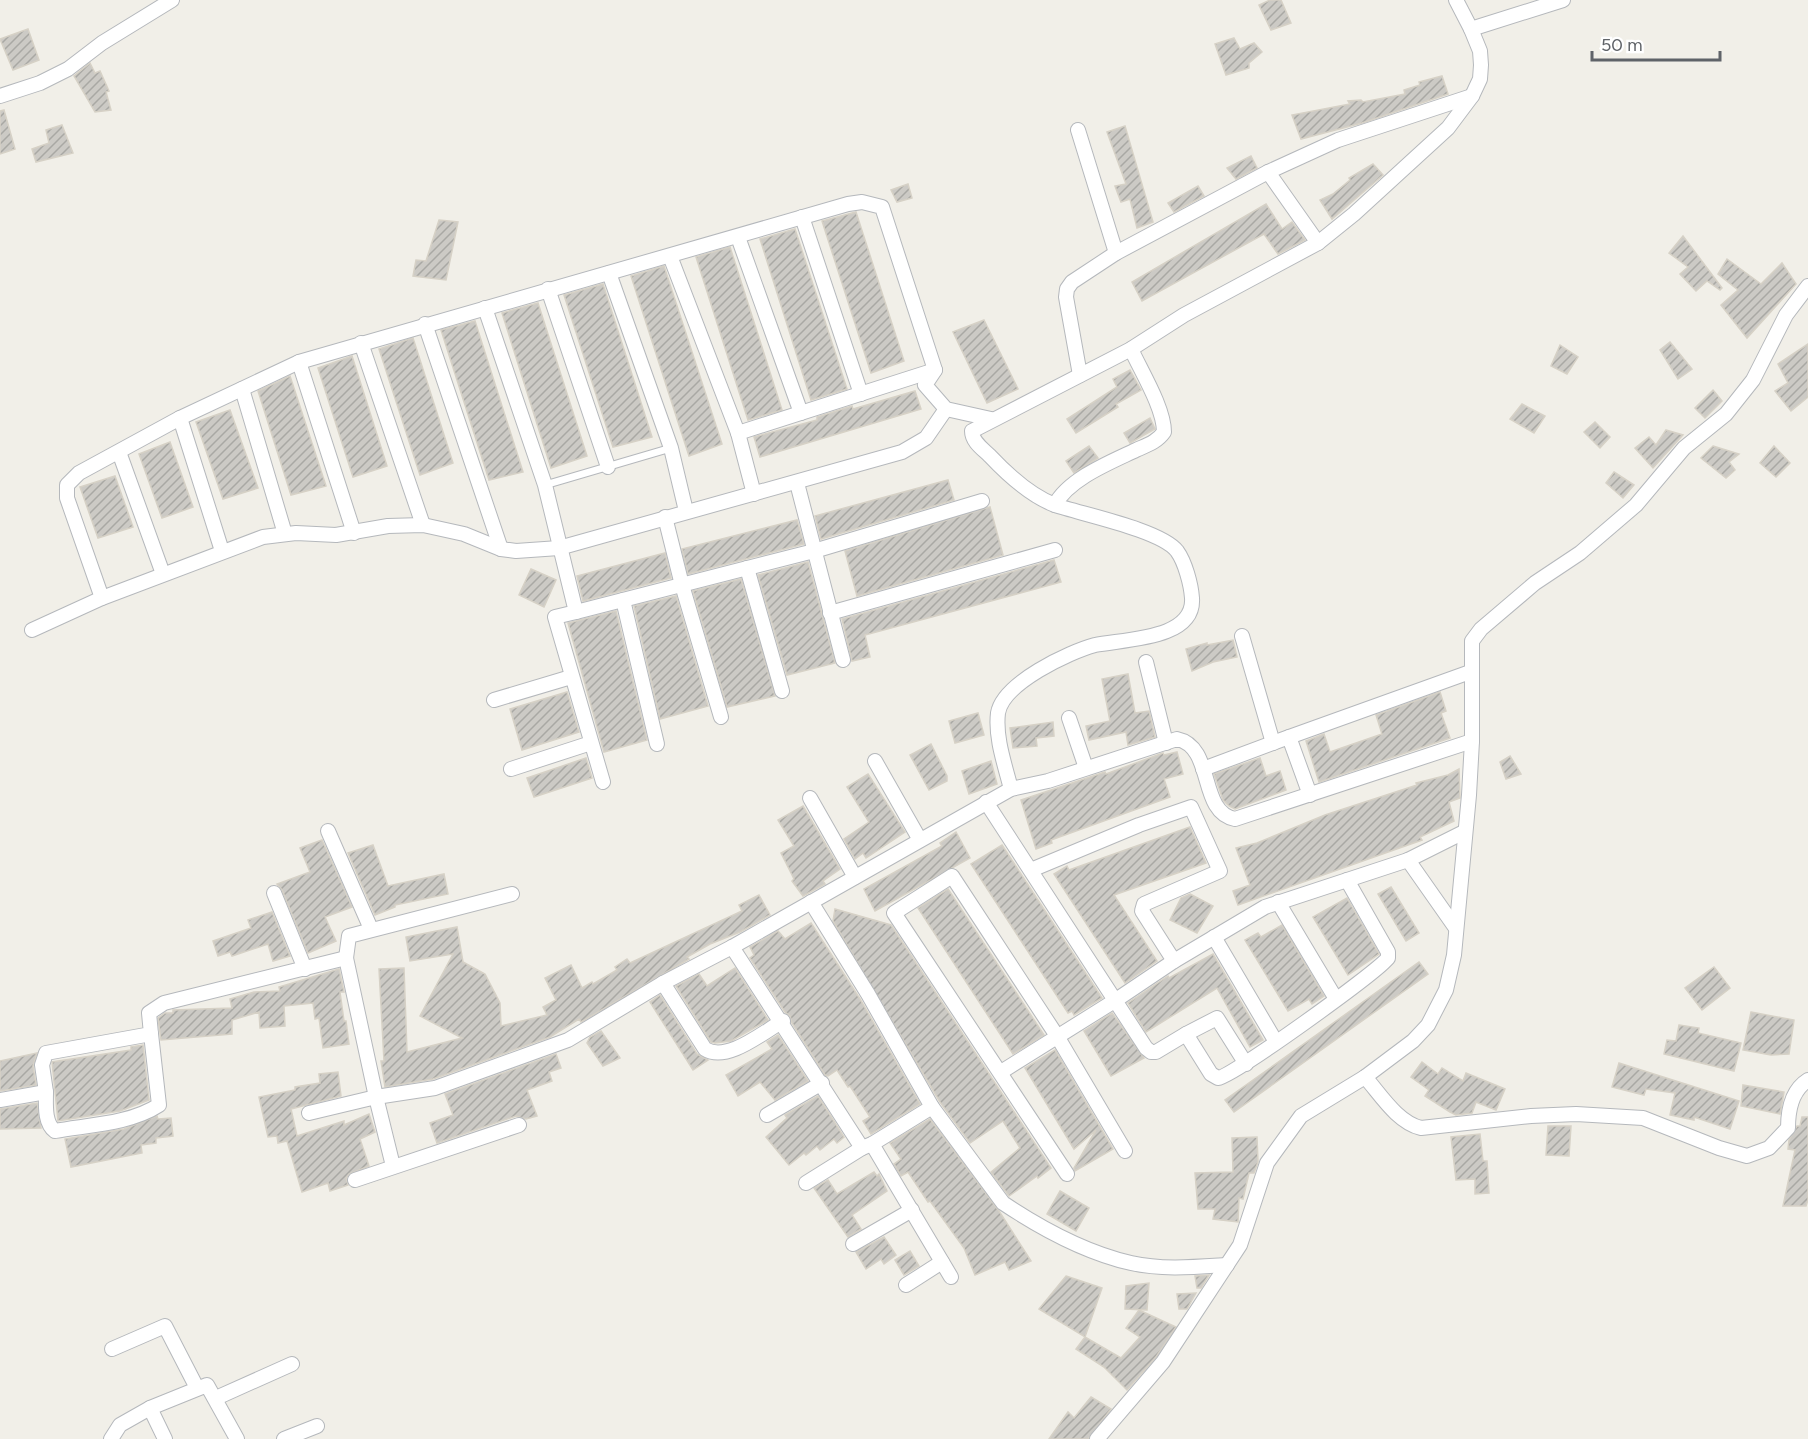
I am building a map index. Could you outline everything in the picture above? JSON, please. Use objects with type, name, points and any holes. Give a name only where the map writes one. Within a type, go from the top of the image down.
[{"type":"street","points":[[0,96],[40,83],[68,69],[102,43],[172,0]]},
{"type":"street","points":[[1011,789],[998,733],[998,711],[1005,698],[1034,672],[1094,646],[1158,635],[1176,627],[1189,614],[1192,598],[1184,566],[1177,550],[1169,543],[1117,522],[1055,505],[1003,470],[974,439],[974,429],[1131,349],[1184,315],[1318,243],[1416,159],[1448,128],[1472,96],[1480,79],[1480,51],[1456,0]]},
{"type":"street","points":[[1471,29],[1563,0]]},
{"type":"street","points":[[1080,375],[1066,293],[1072,282],[1116,253],[1268,172],[1338,140],[1472,96]]},
{"type":"street","points":[[1078,130],[1116,253]]},
{"type":"street","points":[[1268,172],[1318,243]]},
{"type":"street","points":[[102,598],[66,491],[71,479],[180,418],[299,362],[425,324],[862,202],[882,207],[934,370],[925,385],[946,409],[991,419]]},
{"type":"street","points":[[802,217],[861,394]]},
{"type":"street","points":[[738,237],[801,413]]},
{"type":"street","points":[[670,256],[738,433],[754,494]]},
{"type":"street","points":[[609,273],[670,448],[686,511]]},
{"type":"street","points":[[1099,1438],[1163,1362],[1240,1245],[1267,1163],[1301,1116],[1398,1054],[1428,1025],[1446,990],[1454,955],[1472,741],[1470,647],[1481,629],[1636,506],[1684,448],[1726,414],[1753,380],[1786,315],[1808,286]]},
{"type":"street","points":[[548,290],[608,467]]},
{"type":"street","points":[[485,308],[545,486],[576,612]]},
{"type":"street","points":[[425,324],[501,549]]},
{"type":"street","points":[[361,343],[423,525]]},
{"type":"street","points":[[1055,505],[1059,496],[1076,482],[1151,444],[1164,432],[1164,425],[1152,394],[1131,349]]},
{"type":"street","points":[[299,362],[354,533]]},
{"type":"street","points":[[738,433],[934,370]]},
{"type":"street","points":[[242,389],[285,534]]},
{"type":"street","points":[[32,630],[102,598],[263,537],[285,534],[354,533],[388,526],[423,525],[464,534],[501,549],[516,551],[559,548],[902,452],[926,438],[946,409]]},
{"type":"street","points":[[180,418],[222,551]]},
{"type":"street","points":[[119,452],[163,574]]},
{"type":"street","points":[[797,483],[843,660]]},
{"type":"street","points":[[603,782],[555,617],[814,550],[982,501]]},
{"type":"street","points":[[666,517],[682,585],[721,717]]},
{"type":"street","points":[[830,613],[1055,550]]},
{"type":"street","points":[[747,568],[782,691]]},
{"type":"street","points":[[623,600],[657,744]]},
{"type":"street","points":[[1242,636],[1273,743]]},
{"type":"street","points":[[1146,662],[1166,743]]},
{"type":"street","points":[[1203,769],[1470,672]]},
{"type":"street","points":[[494,700],[571,677]]},
{"type":"street","points":[[1069,718],[1086,768]]},
{"type":"street","points":[[1289,737],[1310,795]]},
{"type":"street","points":[[309,1113],[376,1097],[435,1088],[568,1040],[663,983],[732,947],[1011,789],[1048,781],[1177,739],[1186,741],[1199,757],[1216,804],[1229,818],[1235,819],[1472,741]]},
{"type":"street","points":[[511,769],[591,743]]},
{"type":"street","points":[[875,762],[920,840]]},
{"type":"street","points":[[810,798],[855,877]]},
{"type":"street","points":[[986,802],[1151,1052],[1216,1018],[1246,1064]]},
{"type":"street","points":[[1031,870],[1139,825],[1191,807],[1220,871],[1144,904],[1142,911],[1174,961]]},
{"type":"street","points":[[328,831],[371,929]]},
{"type":"street","points":[[1001,1072],[1174,961],[1265,907],[1408,860],[1464,832]]},
{"type":"street","points":[[1408,860],[1455,927]]},
{"type":"street","points":[[1067,1174],[894,913],[952,876],[1057,1036],[1125,1151]]},
{"type":"street","points":[[1186,1034],[1214,1077],[1227,1076],[1336,999],[1388,958],[1388,952],[1347,880]]},
{"type":"street","points":[[274,893],[305,969]]},
{"type":"street","points":[[393,1166],[345,958],[349,936],[512,894]]},
{"type":"street","points":[[811,902],[868,994],[932,1107],[1003,1203],[1016,1214],[1069,1240],[1130,1263],[1174,1268],[1227,1265]]},
{"type":"street","points":[[1278,902],[1336,999]]},
{"type":"street","points":[[1214,937],[1276,1042]]},
{"type":"street","points":[[732,947],[822,1083],[912,1210],[951,1277]]},
{"type":"street","points":[[151,1034],[46,1053],[42,1065],[50,1127],[55,1131],[149,1111],[159,1105],[149,1013],[164,1003],[345,958]]},
{"type":"street","points":[[663,983],[705,1049],[713,1053],[729,1051],[783,1021]]},
{"type":"street","points":[[1365,1077],[1411,1126],[1446,1127],[1531,1116],[1576,1114],[1643,1118],[1719,1148],[1747,1155],[1770,1148],[1788,1128],[1788,1111],[1798,1090],[1808,1080]]},
{"type":"street","points":[[767,1115],[822,1083]]},
{"type":"street","points":[[0,1100],[46,1092]]},
{"type":"street","points":[[806,1183],[932,1107]]},
{"type":"street","points":[[355,1180],[519,1125]]},
{"type":"street","points":[[853,1244],[912,1210]]},
{"type":"street","points":[[906,1285],[942,1262]]},
{"type":"street","points":[[112,1349],[165,1326],[198,1388]]},
{"type":"street","points":[[216,1398],[292,1365]]},
{"type":"street","points":[[111,1439],[120,1425],[150,1408],[207,1385],[237,1439]]},
{"type":"street","points":[[150,1408],[165,1439]]},
{"type":"street","points":[[284,1439],[316,1426]]},
{"type":"lane","points":[[545,486],[670,448]]},
{"type":"building","points":[[1270,0],[1281,0],[1291,23],[1271,30],[1259,5]]},
{"type":"building","points":[[28,29],[39,60],[13,70],[0,39]]},
{"type":"building","points":[[1234,38],[1240,49],[1254,43],[1262,52],[1249,63],[1249,68],[1226,75],[1215,44]]},
{"type":"building","points":[[90,63],[95,73],[100,71],[109,91],[106,92],[111,110],[95,112],[74,76]]},
{"type":"building","points":[[1442,76],[1448,94],[1362,123],[1301,139],[1292,115],[1350,104],[1348,101],[1361,100],[1363,102],[1405,94],[1404,90],[1420,85],[1419,82]]},
{"type":"building","points":[[4,110],[15,149],[0,154],[0,111]]},
{"type":"building","points":[[62,125],[73,153],[36,162],[32,149],[49,143],[46,130]]},
{"type":"building","points":[[1125,126],[1153,222],[1137,228],[1130,199],[1121,202],[1115,186],[1126,184],[1107,132]]},
{"type":"building","points":[[1251,156],[1257,168],[1236,179],[1227,168]]},
{"type":"building","points":[[1373,164],[1383,175],[1332,219],[1320,200],[1333,194],[1350,180],[1349,178]]},
{"type":"building","points":[[908,184],[912,198],[897,202],[891,190]]},
{"type":"building","points":[[1198,186],[1204,196],[1174,212],[1168,203]]},
{"type":"building","points":[[1266,204],[1282,229],[1292,222],[1305,240],[1278,254],[1264,234],[1142,301],[1132,282]]},
{"type":"building","points":[[856,212],[904,361],[871,373],[822,221]]},
{"type":"building","points":[[439,220],[458,222],[446,280],[413,276],[416,260],[426,261]]},
{"type":"building","points":[[795,229],[847,389],[811,400],[760,239]]},
{"type":"building","points":[[1683,236],[1722,288],[1720,290],[1707,281],[1696,291],[1680,274],[1688,267],[1669,253]]},
{"type":"building","points":[[730,247],[782,410],[748,420],[696,257]]},
{"type":"building","points":[[1727,259],[1761,284],[1782,263],[1796,284],[1747,338],[1721,305],[1738,290],[1718,274]]},
{"type":"building","points":[[664,266],[722,444],[689,456],[631,276]]},
{"type":"building","points":[[603,284],[652,437],[613,447],[564,295]]},
{"type":"building","points":[[538,303],[587,456],[551,468],[502,313]]},
{"type":"building","points":[[984,320],[1018,389],[987,403],[953,332]]},
{"type":"building","points":[[475,321],[523,472],[489,480],[441,330]]},
{"type":"building","points":[[413,338],[453,463],[420,475],[379,349]]},
{"type":"building","points":[[1670,342],[1692,369],[1678,379],[1660,350]]},
{"type":"building","points":[[1808,344],[1808,397],[1791,411],[1775,391],[1788,383],[1778,364]]},
{"type":"building","points":[[1560,345],[1578,357],[1567,374],[1551,366]]},
{"type":"building","points":[[352,356],[387,466],[353,477],[318,368]]},
{"type":"building","points":[[1130,370],[1141,390],[1116,404],[1118,407],[1076,433],[1067,419],[1117,387],[1113,379]]},
{"type":"building","points":[[290,376],[326,486],[291,495],[258,391]]},
{"type":"building","points":[[1713,390],[1722,401],[1705,418],[1695,408]]},
{"type":"building","points":[[915,391],[921,409],[760,457],[754,437],[817,420],[817,417],[852,406],[853,409]]},
{"type":"building","points":[[1522,404],[1545,416],[1534,433],[1510,419]]},
{"type":"building","points":[[230,410],[258,488],[223,499],[196,422]]},
{"type":"building","points":[[1150,418],[1155,429],[1130,443],[1124,433]]},
{"type":"building","points":[[1595,422],[1610,437],[1600,448],[1584,432]]},
{"type":"building","points":[[1666,430],[1683,435],[1653,468],[1635,448],[1649,437],[1656,445]]},
{"type":"building","points":[[170,442],[193,507],[162,518],[139,454]]},
{"type":"building","points":[[1089,446],[1098,458],[1074,473],[1066,461]]},
{"type":"building","points":[[1713,446],[1739,454],[1729,462],[1735,470],[1726,478],[1701,458]]},
{"type":"building","points":[[1774,446],[1790,463],[1776,477],[1760,463]]},
{"type":"building","points":[[1614,472],[1634,485],[1623,498],[1606,483]]},
{"type":"building","points":[[115,476],[133,527],[98,538],[80,487]]},
{"type":"building","points":[[948,480],[954,500],[821,539],[815,516]]},
{"type":"building","points":[[990,507],[1003,555],[857,596],[845,551]]},
{"type":"building","points":[[797,520],[804,544],[688,574],[682,549]]},
{"type":"building","points":[[665,553],[671,578],[583,601],[577,576]]},
{"type":"building","points":[[1054,560],[1061,582],[865,635],[870,657],[852,661],[842,619]]},
{"type":"building","points":[[808,562],[835,663],[787,675],[758,575]]},
{"type":"building","points":[[531,569],[556,580],[544,607],[519,595]]},
{"type":"building","points":[[741,579],[775,696],[727,707],[693,591]]},
{"type":"building","points":[[676,596],[708,706],[660,719],[634,606]]},
{"type":"building","points":[[616,611],[647,740],[604,752],[568,623]]},
{"type":"building","points":[[1233,640],[1237,657],[1213,662],[1192,671],[1186,649],[1207,643],[1207,645]]},
{"type":"building","points":[[1128,674],[1135,713],[1149,711],[1155,737],[1128,745],[1126,732],[1089,740],[1086,726],[1110,721],[1102,679]]},
{"type":"building","points":[[567,692],[579,732],[522,750],[510,709]]},
{"type":"building","points":[[1440,692],[1446,711],[1441,713],[1450,738],[1319,782],[1306,741],[1324,734],[1330,752],[1382,734],[1376,715]]},
{"type":"building","points":[[978,713],[984,735],[955,743],[949,721]]},
{"type":"building","points":[[1053,722],[1054,736],[1036,738],[1037,746],[1013,748],[1010,728]]},
{"type":"building","points":[[931,744],[947,776],[947,781],[929,790],[910,755]]},
{"type":"building","points":[[1177,752],[1183,774],[1164,779],[1170,797],[1051,840],[1052,843],[1036,849],[1021,800],[1105,772],[1106,774],[1163,753],[1164,755]]},
{"type":"building","points":[[1510,756],[1521,774],[1506,779],[1500,762]]},
{"type":"building","points":[[586,758],[592,778],[534,797],[527,778]]},
{"type":"building","points":[[1260,758],[1266,776],[1280,771],[1286,790],[1235,809],[1229,806],[1223,800],[1214,774]]},
{"type":"building","points":[[991,761],[997,784],[969,794],[962,771]]},
{"type":"building","points":[[1459,769],[1460,798],[1449,802],[1454,821],[1420,837],[1422,840],[1238,905],[1233,891],[1250,885],[1236,848],[1257,843],[1325,815],[1417,785],[1416,783],[1448,775]]},
{"type":"building","points":[[868,774],[905,832],[866,858],[863,853],[855,859],[844,839],[869,822],[847,787]]},
{"type":"building","points":[[803,806],[840,869],[823,881],[825,884],[803,896],[792,881],[794,879],[781,853],[794,846],[778,820]]},
{"type":"building","points":[[1190,827],[1206,863],[1114,895],[1157,961],[1125,983],[1054,874],[1067,866],[1069,870]]},
{"type":"building","points":[[956,832],[970,858],[875,911],[864,889],[942,846],[940,843]]},
{"type":"building","points":[[322,840],[352,907],[325,917],[336,941],[308,953],[282,890],[277,884],[310,872],[300,848]]},
{"type":"building","points":[[373,845],[388,886],[444,874],[448,894],[395,905],[375,915],[348,853]]},
{"type":"building","points":[[1002,845],[1102,998],[1074,1015],[1072,1011],[1068,1013],[971,864]]},
{"type":"building","points":[[1391,887],[1419,933],[1406,941],[1378,894]]},
{"type":"building","points":[[948,889],[1044,1035],[1013,1054],[918,908]]},
{"type":"building","points":[[1190,894],[1213,906],[1197,933],[1170,920],[1181,898]]},
{"type":"building","points":[[759,895],[770,915],[687,957],[689,959],[581,1022],[579,1019],[550,1037],[433,1079],[385,1087],[381,1061],[384,1061],[379,969],[404,968],[407,1052],[462,1038],[420,1016],[453,954],[410,961],[406,937],[457,927],[463,962],[485,974],[500,1003],[501,1026],[547,1015],[543,1007],[556,1000],[545,978],[571,965],[582,988],[592,982],[593,984],[617,970],[615,967],[627,959],[630,963],[742,911],[739,905]]},
{"type":"building","points":[[1347,898],[1379,954],[1348,975],[1313,917]]},
{"type":"building","points":[[835,909],[891,925],[1051,1168],[1009,1196],[991,1172],[1020,1148],[1003,1121],[970,1143],[940,1102],[833,921]]},
{"type":"building","points":[[272,912],[290,956],[273,961],[268,944],[232,956],[230,952],[218,956],[213,941],[251,928],[248,920]]},
{"type":"building","points":[[811,923],[860,999],[920,1104],[871,1134],[863,1121],[870,1117],[850,1086],[848,1087],[837,1070],[828,1076],[825,1075],[792,1023],[790,1016],[785,1012],[750,958],[754,955],[750,947],[778,931],[785,939]]},
{"type":"building","points":[[1282,925],[1324,996],[1312,1004],[1309,999],[1288,1011],[1245,940],[1258,933],[1261,937]]},
{"type":"building","points":[[1213,954],[1263,1040],[1250,1047],[1217,988],[1146,1032],[1128,1003],[1168,976],[1169,978]]},
{"type":"building","points":[[1419,962],[1428,974],[1234,1112],[1225,1100]]},
{"type":"building","points":[[1714,967],[1730,988],[1702,1010],[1685,988]]},
{"type":"building","points":[[735,968],[768,1020],[731,1041],[711,1042],[676,986],[699,974],[707,986]]},
{"type":"building","points":[[339,969],[344,992],[340,992],[349,1044],[323,1048],[319,1018],[315,1019],[313,1003],[284,1006],[285,1026],[260,1028],[259,1012],[232,1020],[232,1034],[161,1040],[158,1018],[165,1013],[173,1013],[173,1010],[232,1008],[230,999],[254,992],[280,991],[279,987]]},
{"type":"building","points":[[660,995],[697,1054],[708,1060],[693,1070],[650,1002]]},
{"type":"building","points":[[1751,1012],[1794,1020],[1789,1054],[1771,1055],[1743,1050]]},
{"type":"building","points":[[1112,1013],[1144,1058],[1111,1076],[1084,1031]]},
{"type":"building","points":[[1679,1025],[1699,1028],[1698,1033],[1741,1043],[1734,1071],[1664,1054],[1667,1040],[1676,1041]]},
{"type":"building","points":[[601,1031],[620,1058],[603,1066],[587,1043],[590,1037]]},
{"type":"building","points":[[778,1035],[808,1081],[775,1100],[760,1082],[738,1096],[726,1075],[772,1049],[767,1042]]},
{"type":"building","points":[[143,1045],[149,1100],[120,1111],[58,1121],[52,1062],[131,1050],[131,1047]]},
{"type":"building","points":[[1055,1050],[1113,1149],[1075,1171],[1074,1168],[1096,1130],[1074,1149],[1025,1068]]},
{"type":"building","points":[[37,1053],[33,1066],[36,1085],[0,1091],[0,1061]]},
{"type":"building","points":[[556,1054],[561,1068],[549,1072],[552,1081],[527,1090],[537,1116],[526,1119],[516,1116],[437,1143],[430,1123],[453,1115],[445,1094]]},
{"type":"building","points":[[1422,1062],[1438,1074],[1442,1068],[1463,1081],[1466,1073],[1505,1089],[1496,1110],[1476,1102],[1472,1113],[1456,1115],[1425,1096],[1429,1090],[1411,1077]]},
{"type":"building","points":[[1619,1063],[1739,1101],[1730,1129],[1694,1117],[1694,1120],[1670,1115],[1675,1093],[1646,1089],[1644,1095],[1612,1087]]},
{"type":"building","points":[[338,1072],[341,1096],[291,1109],[297,1136],[344,1121],[344,1125],[369,1114],[375,1132],[360,1139],[369,1166],[349,1174],[346,1178],[348,1185],[330,1191],[328,1183],[302,1192],[287,1141],[278,1143],[277,1136],[268,1137],[259,1097],[320,1083],[319,1074]]},
{"type":"building","points":[[1743,1085],[1784,1092],[1780,1114],[1741,1106]]},
{"type":"building","points":[[818,1096],[844,1137],[837,1143],[834,1139],[820,1150],[817,1146],[789,1165],[766,1137],[787,1118],[785,1115]]},
{"type":"building","points":[[37,1103],[41,1128],[0,1129],[0,1109]]},
{"type":"building","points":[[157,1116],[158,1119],[171,1118],[173,1136],[156,1138],[156,1143],[141,1145],[142,1153],[71,1167],[65,1139],[124,1129]]},
{"type":"building","points":[[1802,1117],[1808,1117],[1808,1200],[1806,1206],[1783,1206],[1795,1150],[1788,1149],[1789,1140],[1797,1126],[1800,1126]]},
{"type":"building","points":[[930,1119],[999,1211],[1031,1261],[1009,1270],[1005,1262],[975,1275],[964,1248],[930,1201],[928,1202],[908,1172],[901,1176],[894,1164],[901,1159],[890,1143]]},
{"type":"building","points":[[1548,1126],[1571,1126],[1569,1156],[1546,1155]]},
{"type":"building","points":[[1480,1134],[1483,1161],[1487,1161],[1489,1193],[1475,1194],[1475,1179],[1456,1180],[1451,1137]]},
{"type":"building","points":[[1257,1137],[1258,1162],[1254,1173],[1249,1173],[1243,1199],[1239,1198],[1238,1222],[1213,1219],[1215,1209],[1198,1209],[1195,1173],[1233,1172],[1232,1138]]},
{"type":"building","points":[[874,1172],[877,1176],[879,1174],[887,1191],[852,1215],[861,1229],[848,1237],[814,1188],[828,1180],[837,1194]]},
{"type":"building","points":[[1060,1191],[1089,1208],[1076,1231],[1047,1214]]},
{"type":"building","points":[[884,1237],[896,1255],[884,1264],[881,1259],[866,1269],[856,1252]]},
{"type":"building","points":[[910,1251],[919,1266],[904,1275],[895,1260]]},
{"type":"building","points":[[1209,1275],[1201,1288],[1197,1288],[1195,1276]]},
{"type":"building","points":[[1066,1276],[1102,1288],[1085,1337],[1039,1309]]},
{"type":"building","points":[[1149,1283],[1147,1310],[1125,1309],[1126,1286]]},
{"type":"building","points":[[1196,1293],[1187,1309],[1179,1309],[1177,1294]]},
{"type":"building","points":[[1139,1310],[1176,1327],[1156,1357],[1127,1390],[1104,1367],[1076,1349],[1085,1337],[1121,1358],[1140,1337],[1126,1328]]},
{"type":"building","points":[[1091,1397],[1111,1409],[1088,1439],[1049,1439],[1068,1412],[1074,1418]]}]
